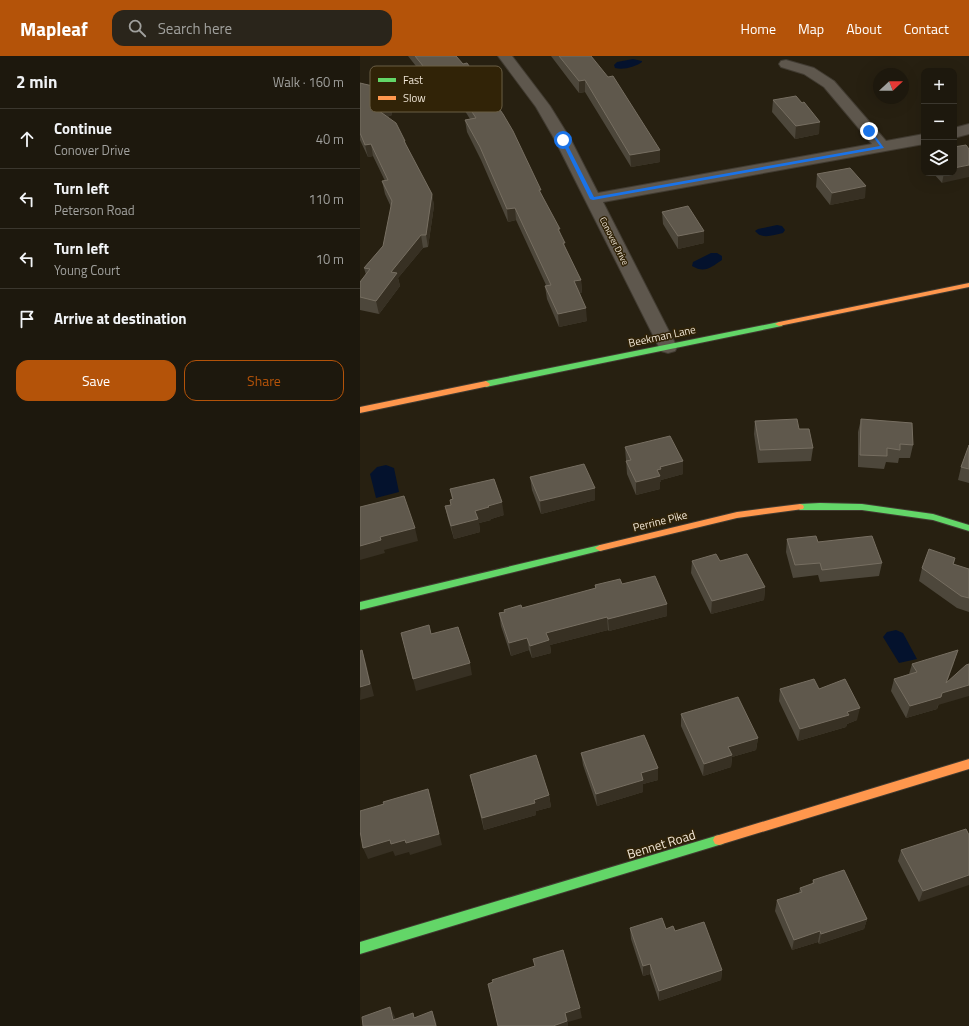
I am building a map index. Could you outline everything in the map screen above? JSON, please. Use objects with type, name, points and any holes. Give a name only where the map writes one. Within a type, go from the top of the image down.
[{"type":"street","name":"Conover Drive","points":[[505,56],[543,106],[563,140],[668,347]]},
{"type":"street","points":[[786,64],[809,71],[829,84],[883,147]]},
{"type":"street","points":[[957,132],[969,129]]},
{"type":"street","points":[[593,199],[921,140]]},
{"type":"street","name":"Beekman Lane","points":[[360,410],[969,285]]},
{"type":"street","name":"Perrine Pike","points":[[360,606],[737,515],[779,509],[820,506],[862,507],[933,518],[969,528]]},
{"type":"street","name":"Bennet Road","points":[[360,948],[969,764]]},
{"type":"water","points":[[633,59],[642,62],[629,68],[615,68],[614,65],[617,62]]},
{"type":"water","points":[[777,225],[782,226],[785,230],[783,233],[772,236],[764,236],[755,231],[758,229]]},
{"type":"water","points":[[711,253],[717,253],[722,256],[722,260],[708,269],[701,269],[692,266],[693,262]]},
{"type":"water","points":[[386,465],[394,468],[399,492],[376,498],[370,474],[377,467]]},
{"type":"water","points":[[896,630],[903,633],[917,659],[899,663],[883,637],[887,632]]},
{"type":"building","points":[[415,56],[456,56],[463,64],[467,63],[469,66],[423,66]]},
{"type":"building","points":[[559,56],[591,56],[608,77],[613,76],[660,150],[630,155],[585,80],[579,81]]},
{"type":"building","points":[[360,83],[370,85],[370,112],[381,112],[396,123],[432,194],[426,235],[421,235],[391,272],[397,273],[376,301],[360,297],[360,282],[370,269],[364,268],[383,246],[392,201],[382,181],[388,180],[371,144],[365,145],[360,133]]},
{"type":"building","points":[[796,96],[802,103],[804,102],[820,122],[796,126],[773,100]]},
{"type":"building","points":[[472,112],[502,112],[513,131],[541,190],[539,190],[560,229],[558,229],[565,243],[563,243],[581,280],[574,281],[586,308],[558,314],[545,286],[551,285],[515,208],[507,209],[480,147],[465,120],[476,118]]},
{"type":"building","points":[[966,145],[969,149],[969,165],[957,167],[957,146]]},
{"type":"building","points":[[850,168],[866,186],[832,193],[817,174]]},
{"type":"building","points":[[688,206],[704,231],[678,236],[662,212]]},
{"type":"building","points":[[797,419],[799,429],[809,429],[813,448],[760,450],[755,421]]},
{"type":"building","points":[[861,419],[912,423],[913,445],[900,444],[900,450],[887,448],[887,456],[860,455]]},
{"type":"building","points":[[670,436],[683,461],[660,467],[661,469],[657,470],[660,476],[636,482],[626,461],[631,460],[625,447]]},
{"type":"building","points":[[969,445],[969,469],[961,467]]},
{"type":"building","points":[[584,464],[595,488],[540,501],[530,477]]},
{"type":"building","points":[[494,479],[502,502],[475,511],[478,519],[451,526],[445,506],[451,505],[450,500],[453,499],[450,489]]},
{"type":"building","points":[[404,496],[415,528],[380,537],[381,540],[360,546],[360,507]]},
{"type":"building","points":[[816,536],[818,542],[872,536],[882,563],[822,570],[820,563],[795,565],[787,539]]},
{"type":"building","points":[[929,549],[955,558],[953,564],[969,569],[969,598],[961,596],[922,568]]},
{"type":"building","points":[[716,554],[720,561],[747,554],[765,587],[712,601],[692,561]]},
{"type":"building","points":[[655,576],[667,604],[608,619],[607,617],[546,633],[549,640],[530,646],[527,638],[509,643],[499,613],[505,612],[504,610],[521,605],[522,608],[596,588],[595,585],[620,579],[622,584]]},
{"type":"building","points":[[429,625],[431,634],[458,627],[470,663],[413,679],[401,633]]},
{"type":"building","points":[[362,650],[370,684],[360,687],[360,651]]},
{"type":"building","points":[[958,650],[946,683],[969,664],[969,685],[942,693],[941,697],[910,706],[894,679],[917,672],[912,664]]},
{"type":"building","points":[[814,679],[819,689],[845,679],[860,708],[847,712],[849,715],[800,729],[780,689]]},
{"type":"building","points":[[738,697],[758,738],[728,747],[732,755],[704,764],[681,714]]},
{"type":"building","points":[[644,735],[658,768],[641,773],[643,780],[596,794],[581,753]]},
{"type":"building","points":[[536,755],[549,795],[534,800],[535,803],[482,818],[470,775]]},
{"type":"building","points":[[428,789],[439,834],[406,843],[405,840],[391,844],[390,840],[363,848],[360,831],[360,811],[384,804],[383,802]]},
{"type":"building","points":[[966,829],[969,835],[969,875],[923,891],[901,850]]},
{"type":"building","points":[[844,870],[867,919],[821,934],[820,931],[794,940],[777,900],[802,892],[800,888],[814,883],[813,880]]},
{"type":"building","points":[[662,918],[666,929],[673,926],[675,931],[704,922],[722,970],[659,991],[650,964],[643,966],[630,928]]},
{"type":"building","points":[[563,950],[580,1008],[565,1013],[567,1021],[553,1026],[498,1026],[488,984],[493,982],[492,980],[535,966],[533,959]]},
{"type":"building","points":[[390,1007],[393,1020],[413,1013],[414,1018],[432,1011],[436,1026],[363,1026],[362,1017]]},
{"type":"traffic: fast","points":[[486,384],[779,324]]},
{"type":"traffic: fast","points":[[800,507],[862,507],[933,517],[969,528]]},
{"type":"traffic: fast","points":[[360,606],[600,548]]},
{"type":"traffic: fast","points":[[360,948],[719,840]]},
{"type":"traffic: slow","points":[[779,324],[969,285]]},
{"type":"traffic: slow","points":[[360,410],[486,384]]},
{"type":"traffic: slow","points":[[600,548],[737,515],[800,507]]},
{"type":"traffic: slow","points":[[719,840],[969,764]]},
{"type":"route","points":[[563,140],[593,199],[883,147],[869,131]]}]
